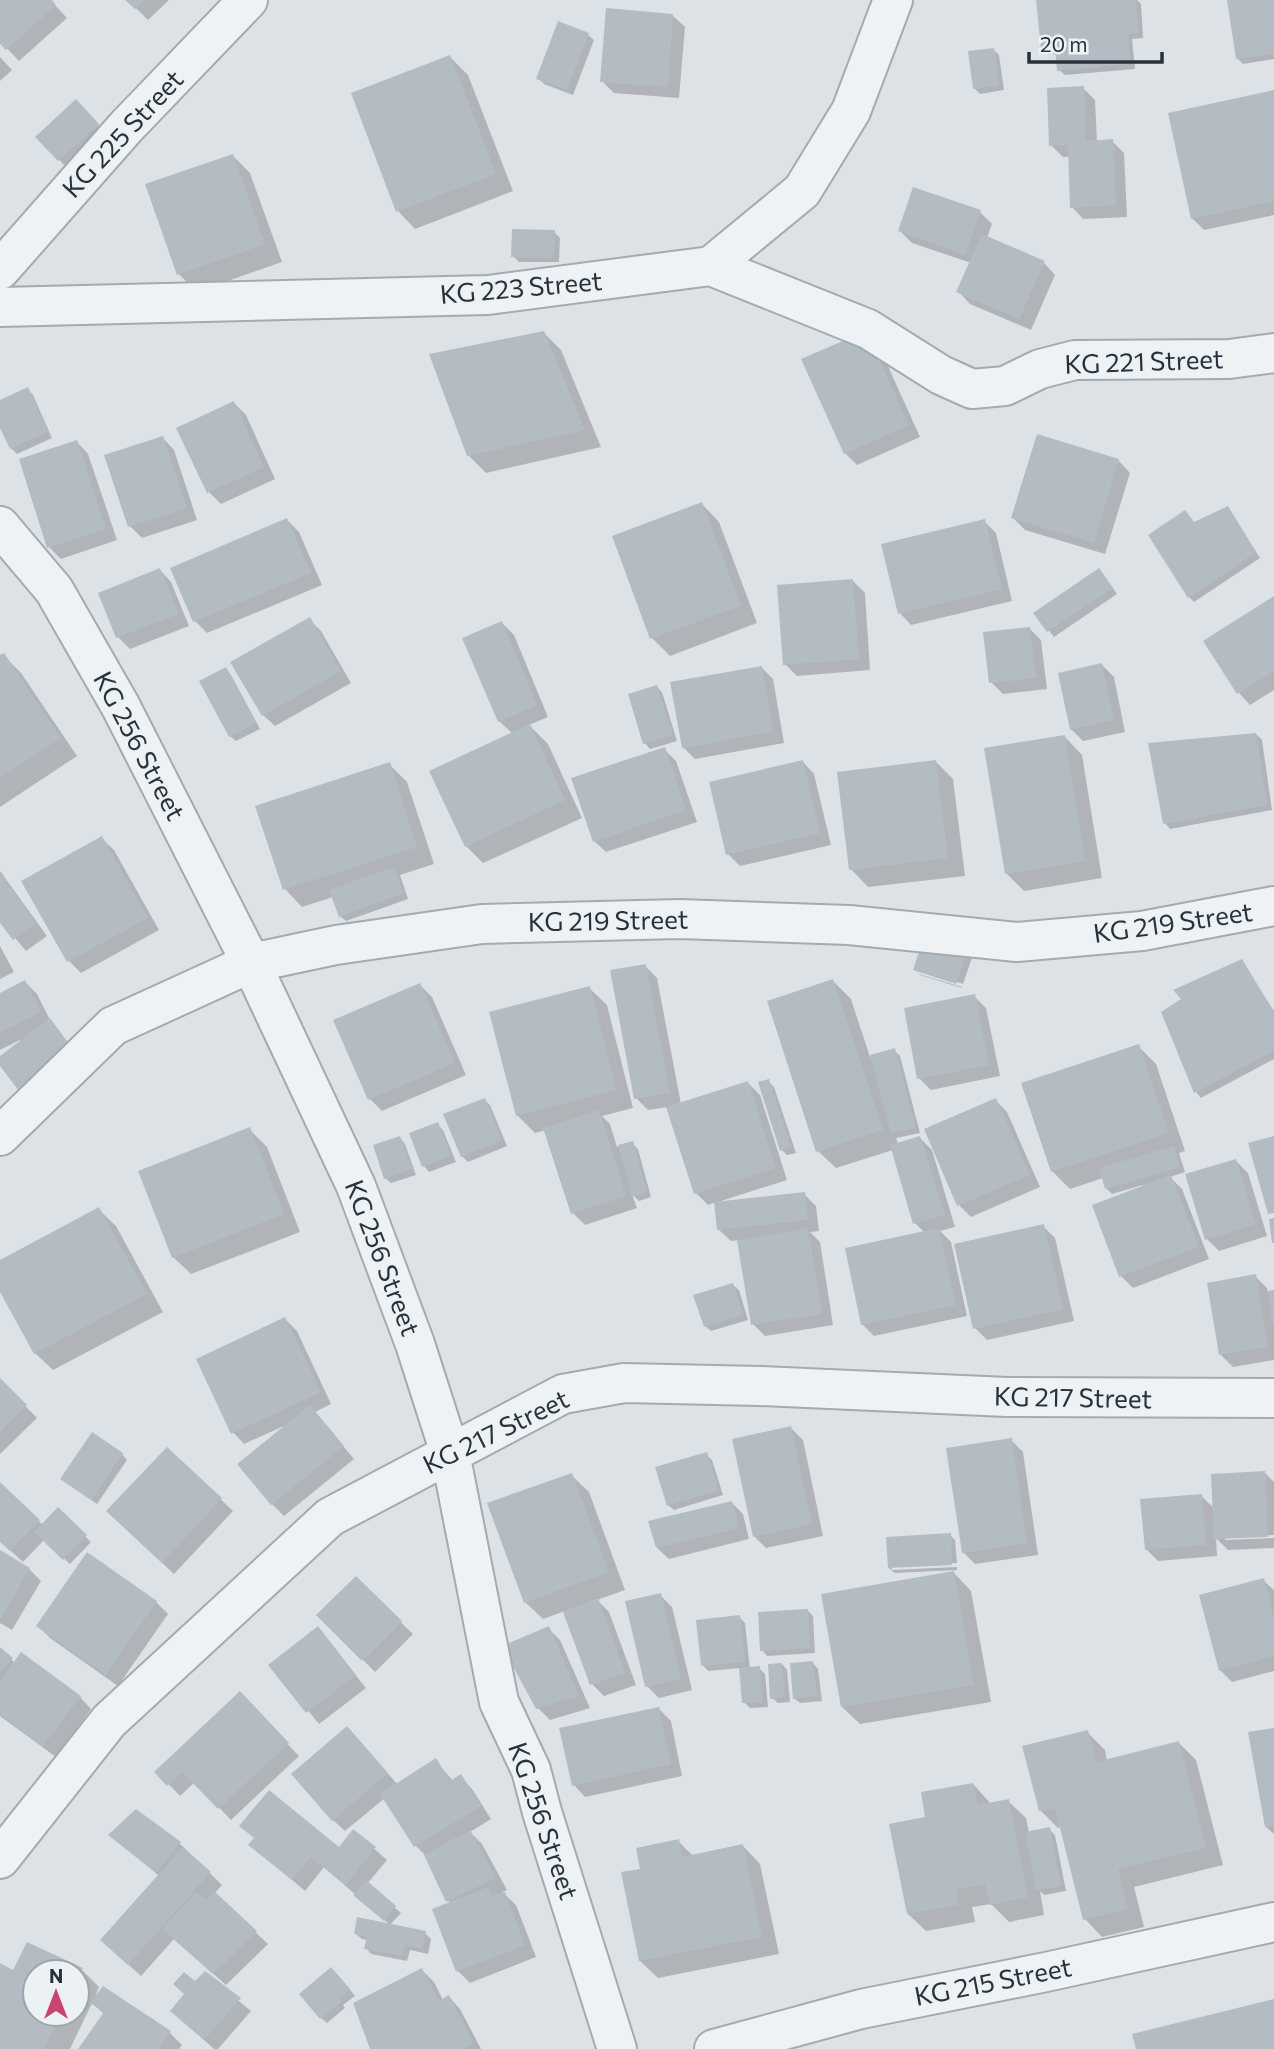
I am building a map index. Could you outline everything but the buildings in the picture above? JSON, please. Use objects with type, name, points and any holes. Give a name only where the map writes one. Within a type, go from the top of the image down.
[{"type":"street","name":"KG 225 Street","points":[[0,271],[126,127],[248,0]]},
{"type":"street","points":[[711,266],[802,191],[851,111],[893,0]]},
{"type":"street","name":"KG 223 Street","points":[[0,307],[488,295],[711,266]]},
{"type":"street","name":"KG 221 Street","points":[[711,266],[868,329],[941,375],[972,389],[1005,386],[1040,369],[1075,360],[1229,359],[1274,353]]},
{"type":"street","name":"KG 256 Street","points":[[0,526],[54,590],[121,707],[251,963],[356,1186],[415,1344],[450,1453],[499,1702],[531,1770],[617,2049]]},
{"type":"street","name":"KG 219 Street","points":[[0,1136],[113,1026],[251,963],[336,945],[482,924],[693,919],[849,925],[1017,942],[1142,931],[1274,906]]},
{"type":"street","name":"KG 217 Street","points":[[0,1859],[109,1721],[330,1517],[563,1394],[624,1384],[760,1386],[1007,1397],[1274,1398]]},
{"type":"street","name":"KG 215 Street","points":[[714,2049],[861,2009],[1274,1922]]}]
